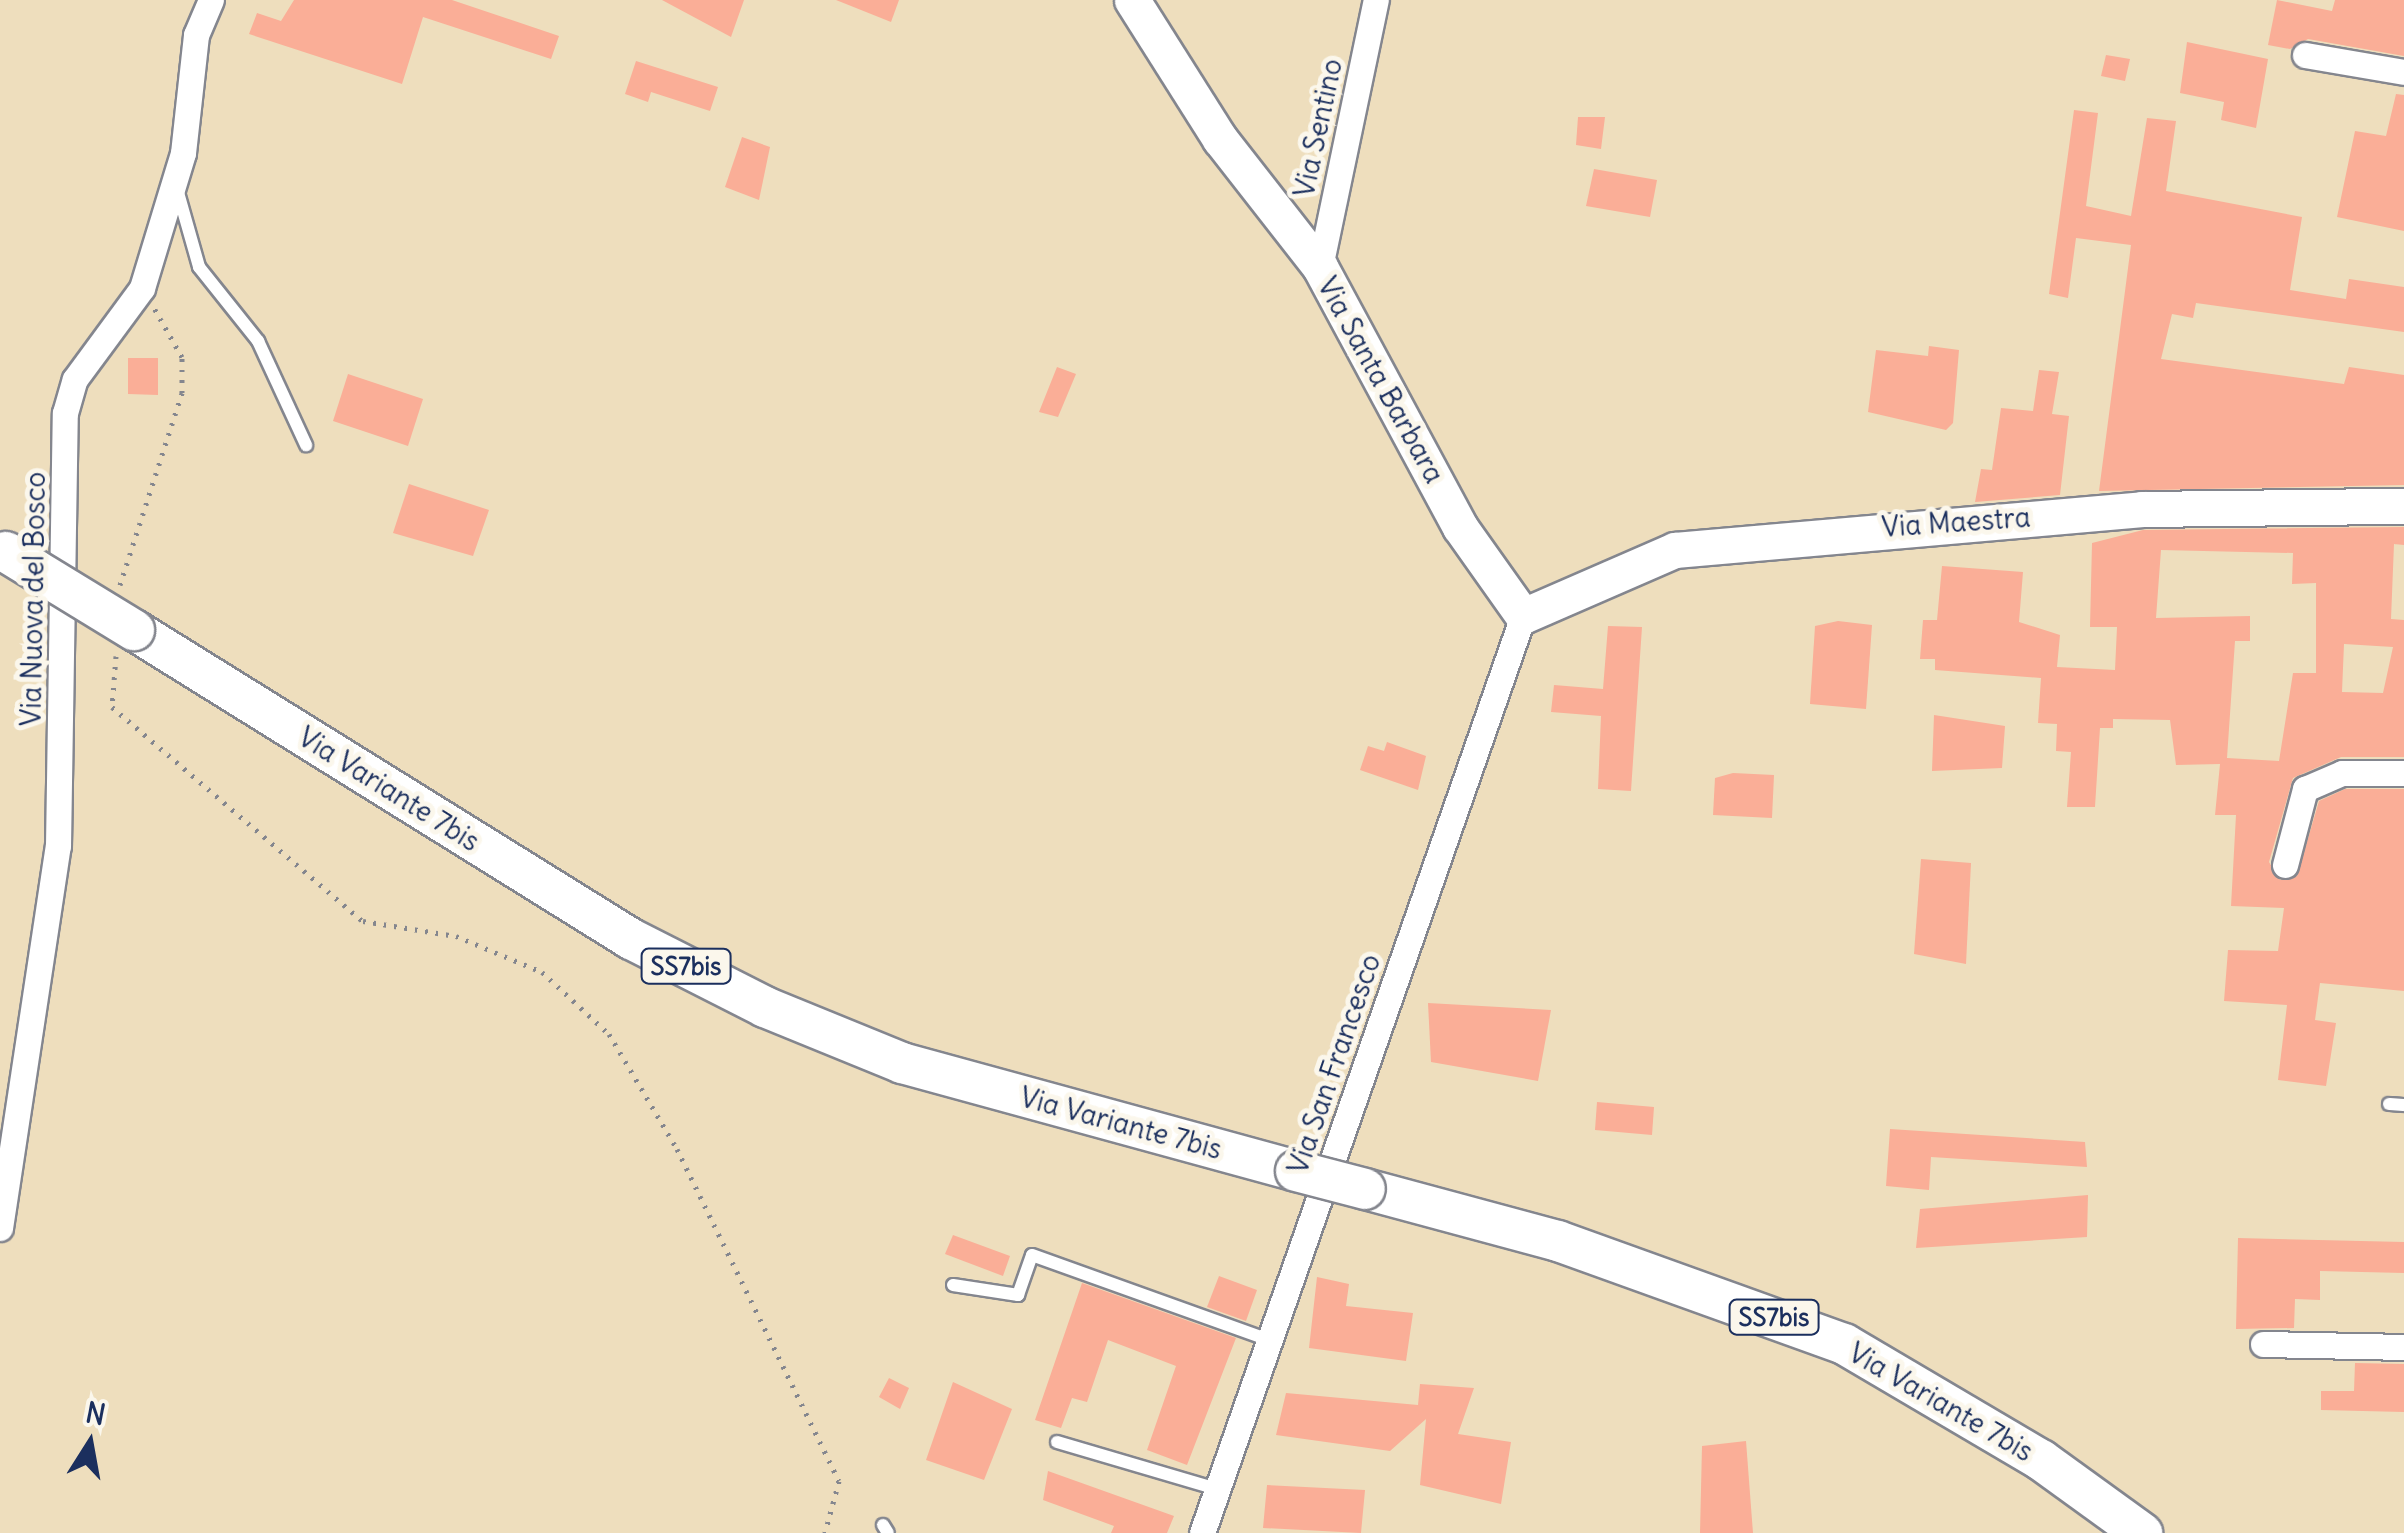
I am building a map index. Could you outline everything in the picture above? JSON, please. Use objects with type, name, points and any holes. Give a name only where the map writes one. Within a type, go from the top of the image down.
[{"type":"main road","name":"SS7bis","points":[[3,551],[123,623]]},
{"type":"main road","name":"Via Variante 7bis","points":[[123,623],[631,939],[765,1007],[902,1063],[1558,1242],[1844,1344],[2041,1460],[2142,1533]]},
{"type":"street","name":"Via Nuova del Bosco","points":[[0,1228],[1,1200],[58,846],[65,412],[75,379],[142,288],[174,182],[196,36],[211,0]]},
{"type":"street","name":"Via Santa Barbara","points":[[1132,0],[1220,139],[1320,268],[1460,527],[1523,616]]},
{"type":"street","name":"Via Sentino","points":[[1320,268],[1376,0]]},
{"type":"street","points":[[2305,55],[2404,72]]},
{"type":"street","name":"Via Maestra","points":[[1523,616],[1675,550],[2142,509],[2404,506]]},
{"type":"street","name":"Via San Francesco","points":[[1202,1533],[1523,616]]},
{"type":"street","points":[[2285,865],[2305,788],[2342,773],[2404,773]]},
{"type":"street","points":[[2263,1344],[2404,1347]]},
{"type":"lane","points":[[174,182],[200,267],[258,340],[306,445]]},
{"type":"lane","points":[[952,1285],[1018,1295],[1032,1255],[1270,1340]]},
{"type":"lane","points":[[1057,1442],[1218,1490]]},
{"type":"path","points":[[142,288],[182,357],[182,393],[123,623],[112,707],[362,921],[456,936],[542,972],[609,1034],[677,1149],[840,1481],[825,1533]]},
{"type":"building","points":[[294,0],[452,0],[559,36],[551,59],[423,17],[402,84],[249,34],[257,13],[281,21]]},
{"type":"building","points":[[662,0],[744,0],[731,37]]},
{"type":"building","points":[[836,0],[899,0],[891,22]]},
{"type":"building","points":[[2277,0],[2332,11],[2335,0],[2404,0],[2404,56],[2308,39],[2290,49],[2268,45]]},
{"type":"building","points":[[2187,42],[2268,59],[2256,128],[2221,120],[2224,102],[2180,93]]},
{"type":"building","points":[[2106,55],[2130,59],[2125,81],[2101,76]]},
{"type":"building","points":[[636,61],[718,87],[710,111],[651,92],[648,102],[625,94]]},
{"type":"building","points":[[2396,94],[2404,95],[2404,231],[2337,217],[2355,131],[2386,136]]},
{"type":"building","points":[[2074,110],[2098,113],[2086,206],[2131,216],[2147,118],[2176,121],[2166,191],[2302,217],[2290,290],[2346,299],[2349,279],[2404,287],[2404,332],[2196,303],[2193,318],[2172,314],[2161,359],[2344,384],[2349,367],[2404,375],[2404,485],[2099,491],[2131,245],[2076,238],[2068,298],[2049,294]]},
{"type":"building","points":[[1578,117],[1605,117],[1601,149],[1576,145]]},
{"type":"building","points":[[742,137],[770,147],[759,200],[725,187]]},
{"type":"building","points":[[1594,169],[1657,180],[1650,217],[1586,206]]},
{"type":"building","points":[[1929,346],[1959,350],[1953,423],[1946,430],[1868,412],[1876,350],[1928,356]]},
{"type":"building","points":[[128,358],[158,358],[158,395],[128,394]]},
{"type":"building","points":[[1057,367],[1076,374],[1058,417],[1039,412]]},
{"type":"building","points":[[2039,370],[2059,372],[2052,414],[2069,416],[2060,495],[1975,502],[1981,469],[1992,470],[2001,408],[2033,411]]},
{"type":"building","points":[[348,374],[423,399],[408,446],[333,421]]},
{"type":"building","points":[[409,484],[489,510],[473,556],[393,533]]},
{"type":"building","points":[[2404,527],[2404,545],[2394,544],[2391,619],[2404,620],[2404,757],[2341,757],[2293,778],[2269,862],[2280,880],[2297,876],[2319,801],[2345,789],[2404,789],[2404,991],[2320,983],[2315,1020],[2336,1023],[2326,1086],[2278,1080],[2287,1005],[2224,1001],[2228,950],[2278,951],[2284,908],[2231,906],[2236,815],[2215,815],[2220,764],[2176,765],[2170,720],[2113,719],[2113,728],[2100,728],[2095,807],[2067,807],[2071,752],[2056,751],[2057,724],[2038,723],[2041,678],[1935,670],[1935,659],[1920,659],[1923,620],[1937,620],[1942,566],[2023,572],[2019,622],[2060,635],[2057,667],[2115,670],[2117,627],[2090,627],[2092,543],[2143,530]],"holes":[[[2161,550],[2293,553],[2292,584],[2316,583],[2316,673],[2293,673],[2279,761],[2227,758],[2235,641],[2250,641],[2250,616],[2156,618]],[[2344,644],[2393,647],[2383,693],[2342,692]]]},
{"type":"building","points":[[1838,621],[1872,625],[1866,709],[1810,704],[1815,626]]},
{"type":"building","points":[[1608,626],[1642,627],[1631,791],[1598,789],[1601,716],[1551,712],[1554,685],[1603,689]]},
{"type":"building","points":[[1934,715],[2005,726],[2002,768],[1932,771]]},
{"type":"building","points":[[1387,742],[1426,756],[1418,790],[1360,770],[1368,746],[1384,751]]},
{"type":"building","points":[[1733,773],[1774,775],[1772,818],[1713,815],[1715,778]]},
{"type":"building","points":[[1921,859],[1971,863],[1966,964],[1914,954]]},
{"type":"building","points":[[1428,1003],[1551,1010],[1538,1081],[1431,1062]]},
{"type":"building","points":[[1597,1102],[1654,1107],[1652,1135],[1595,1130]]},
{"type":"building","points":[[1890,1129],[2085,1142],[2087,1167],[1931,1157],[1929,1190],[1886,1186]]},
{"type":"building","points":[[2088,1195],[2087,1237],[1916,1248],[1920,1209]]},
{"type":"building","points":[[953,1235],[1010,1256],[1003,1276],[945,1254]]},
{"type":"building","points":[[2238,1238],[2404,1242],[2404,1273],[2320,1271],[2320,1300],[2295,1299],[2294,1328],[2236,1329]]},
{"type":"building","points":[[1219,1276],[1257,1290],[1246,1321],[1207,1307]]},
{"type":"building","points":[[1317,1277],[1349,1284],[1346,1306],[1413,1313],[1406,1361],[1309,1348]]},
{"type":"building","points":[[1082,1283],[1236,1338],[1187,1465],[1147,1450],[1176,1366],[1108,1340],[1087,1402],[1072,1398],[1061,1428],[1035,1420]]},
{"type":"building","points":[[2355,1363],[2404,1364],[2404,1412],[2321,1410],[2321,1391],[2354,1391]]},
{"type":"building","points":[[889,1378],[909,1388],[900,1409],[879,1397]]},
{"type":"building","points":[[953,1382],[1012,1409],[984,1480],[926,1460]]},
{"type":"building","points":[[1420,1384],[1474,1388],[1458,1434],[1511,1442],[1501,1504],[1420,1485],[1426,1419],[1390,1451],[1276,1435],[1286,1393],[1418,1405]]},
{"type":"building","points":[[1746,1441],[1753,1533],[1700,1533],[1702,1446]]},
{"type":"building","points":[[1048,1471],[1174,1516],[1167,1533],[1111,1533],[1114,1526],[1043,1500]]},
{"type":"building","points":[[1267,1485],[1365,1490],[1361,1533],[1263,1528]]}]
